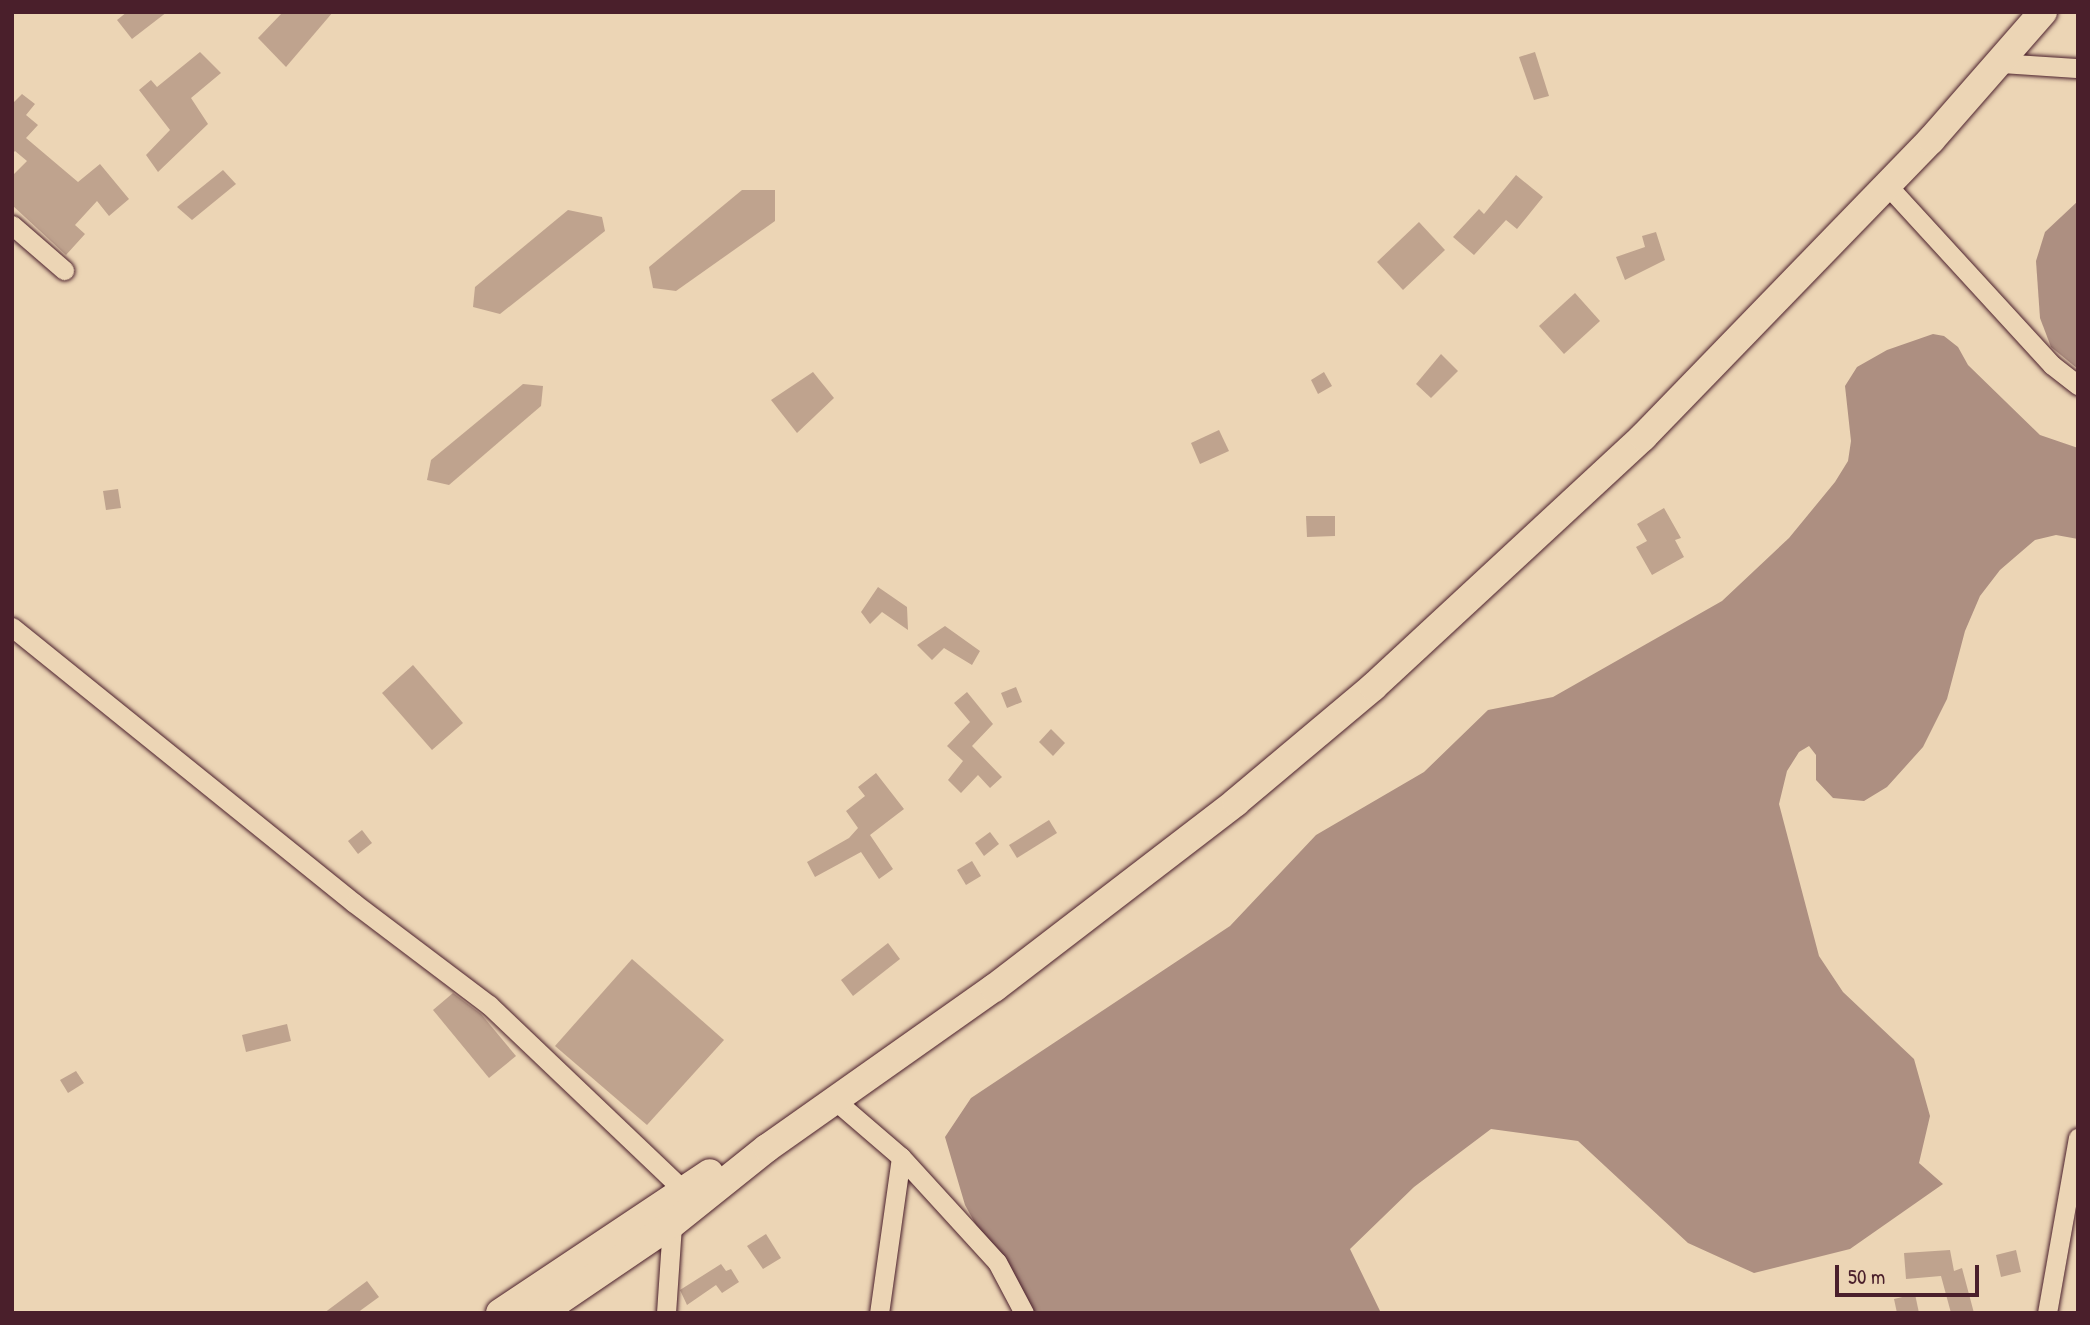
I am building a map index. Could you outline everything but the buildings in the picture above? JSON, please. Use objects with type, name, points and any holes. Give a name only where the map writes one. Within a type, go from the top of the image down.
[{"type":"highway","points":[[541,1313],[672,1224],[767,1148],[836,1102],[1129,885],[1373,687],[1643,437],[1887,185],[2000,63],[2043,12]]},
{"type":"highway","points":[[500,1313],[684,1191],[767,1148]]},
{"type":"street","points":[[2000,63],[2078,68]]},
{"type":"street","points":[[1887,185],[2052,365],[2078,385]]},
{"type":"street","points":[[12,225],[64,270]]},
{"type":"street","points":[[12,626],[354,903],[489,1005],[684,1191]]},
{"type":"street","points":[[836,1102],[901,1157],[997,1262],[1024,1313]]},
{"type":"street","points":[[2047,1313],[2074,1181],[2078,1138]]},
{"type":"street","points":[[879,1313],[901,1157]]},
{"type":"street","points":[[666,1313],[672,1224]]},
{"type":"shaded area","points":[[2078,201],[2078,369],[2051,347],[2040,318],[2036,261],[2045,232]]},
{"type":"shaded area","points":[[1933,334],[1944,336],[1958,347],[1968,365],[2040,435],[2078,448],[2078,539],[2056,535],[2035,540],[2000,570],[1980,596],[1965,631],[1947,699],[1923,747],[1887,787],[1864,801],[1833,798],[1816,780],[1816,755],[1809,746],[1799,752],[1787,771],[1779,804],[1819,956],[1843,992],[1914,1059],[1930,1116],[1919,1163],[1943,1184],[1850,1249],[1754,1273],[1688,1243],[1578,1141],[1491,1129],[1414,1187],[1350,1249],[1381,1313],[1025,1313],[965,1205],[945,1137],[971,1098],[1230,926],[1316,835],[1424,772],[1488,710],[1553,697],[1722,601],[1789,538],[1835,482],[1848,461],[1851,441],[1845,386],[1857,367],[1887,350]]}]
